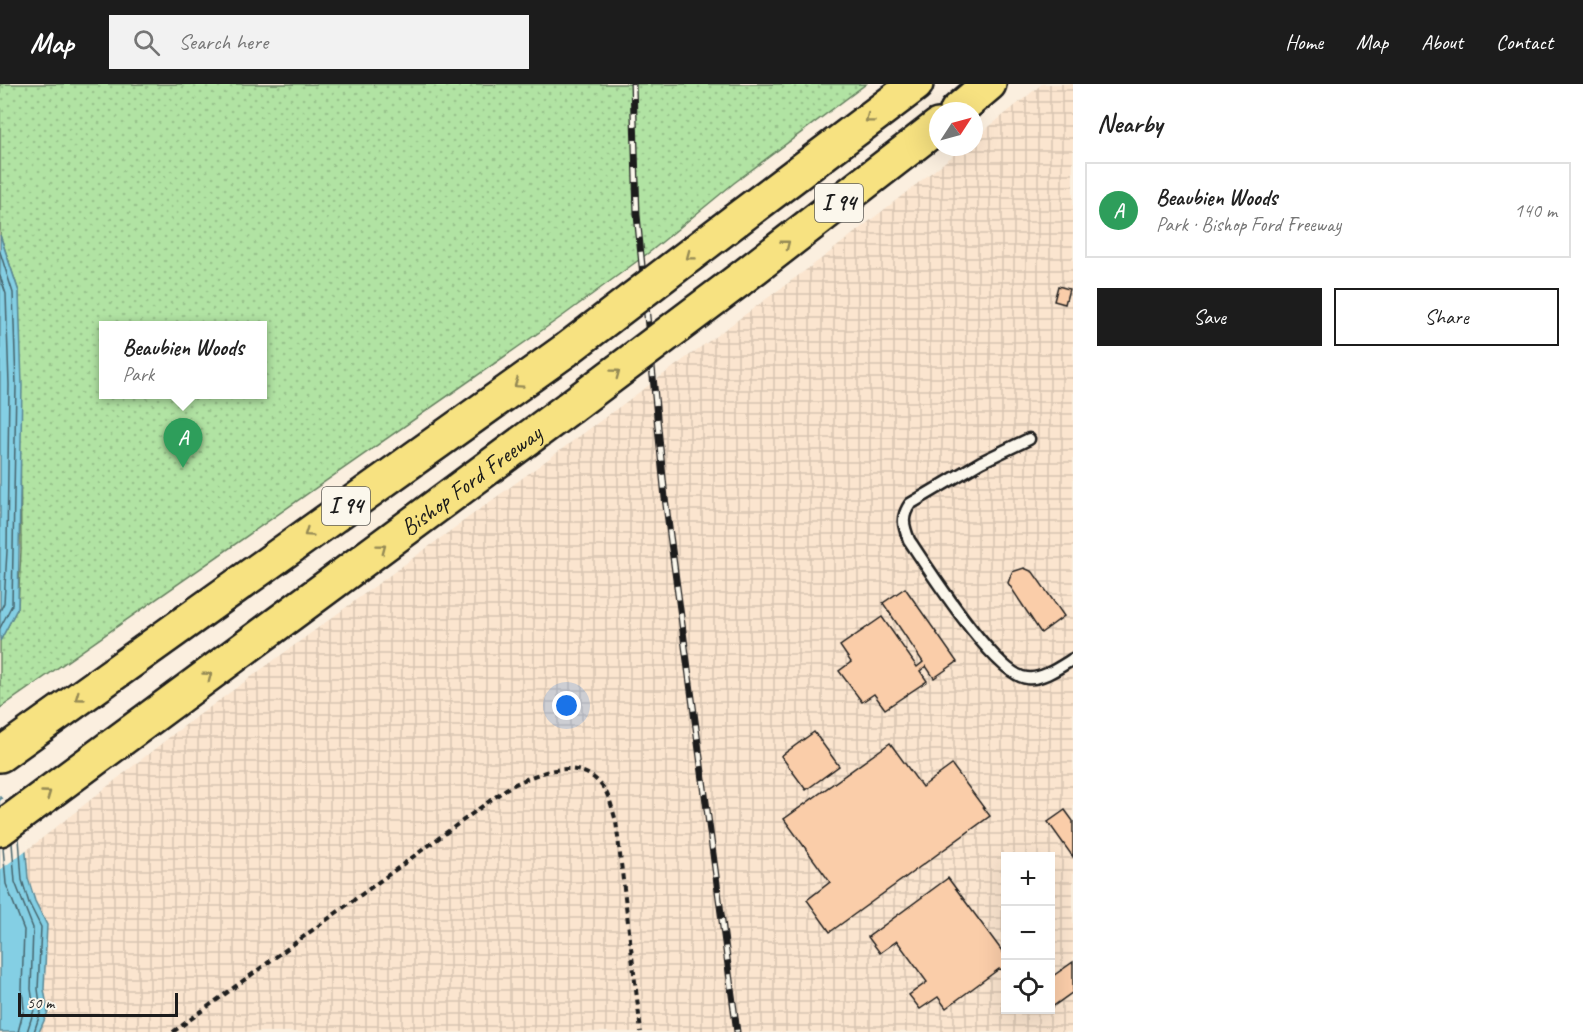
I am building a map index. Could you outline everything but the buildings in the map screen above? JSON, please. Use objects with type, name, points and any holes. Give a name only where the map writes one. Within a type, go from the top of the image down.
[{"type":"highway","name":"Bishop Ford Freeway","points":[[0,755],[566,350],[915,84]]},
{"type":"highway","points":[[968,102],[989,84]]},
{"type":"highway","name":"Bishop Ford Freeway","points":[[0,829],[569,408],[929,133]]},
{"type":"lane","points":[[1029,439],[981,462],[910,504],[903,514],[903,525],[909,540],[970,626],[1002,666],[1027,678],[1038,677],[1073,659]]},
{"type":"path","points":[[173,1032],[506,789],[529,777],[563,767],[584,772],[598,781],[607,794],[616,821],[642,1032]]},
{"type":"shaded area","points":[[1042,84],[1073,84],[1073,1032],[39,1032],[48,1012],[44,989],[47,925],[35,901],[28,878],[26,851],[176,732],[825,256],[953,156],[983,156],[983,132]]},
{"type":"green space","points":[[0,84],[866,84],[734,183],[651,251],[564,315],[0,708],[0,641],[18,607],[21,551],[19,292],[0,235]]},
{"type":"water","points":[[0,235],[19,292],[22,385],[18,607],[0,641]]},
{"type":"water","points":[[0,797],[17,815],[24,828],[28,878],[35,901],[47,925],[44,989],[48,1012],[39,1032],[0,1032]]},
{"type":"pier","points":[[4,797],[20,814],[27,828],[29,848],[0,870],[0,801]]},
{"type":"railway","points":[[633,84],[637,215],[665,498],[737,1032]]},
{"type":"place","name":"Beaubien Woods","points":[[183,468]]}]
